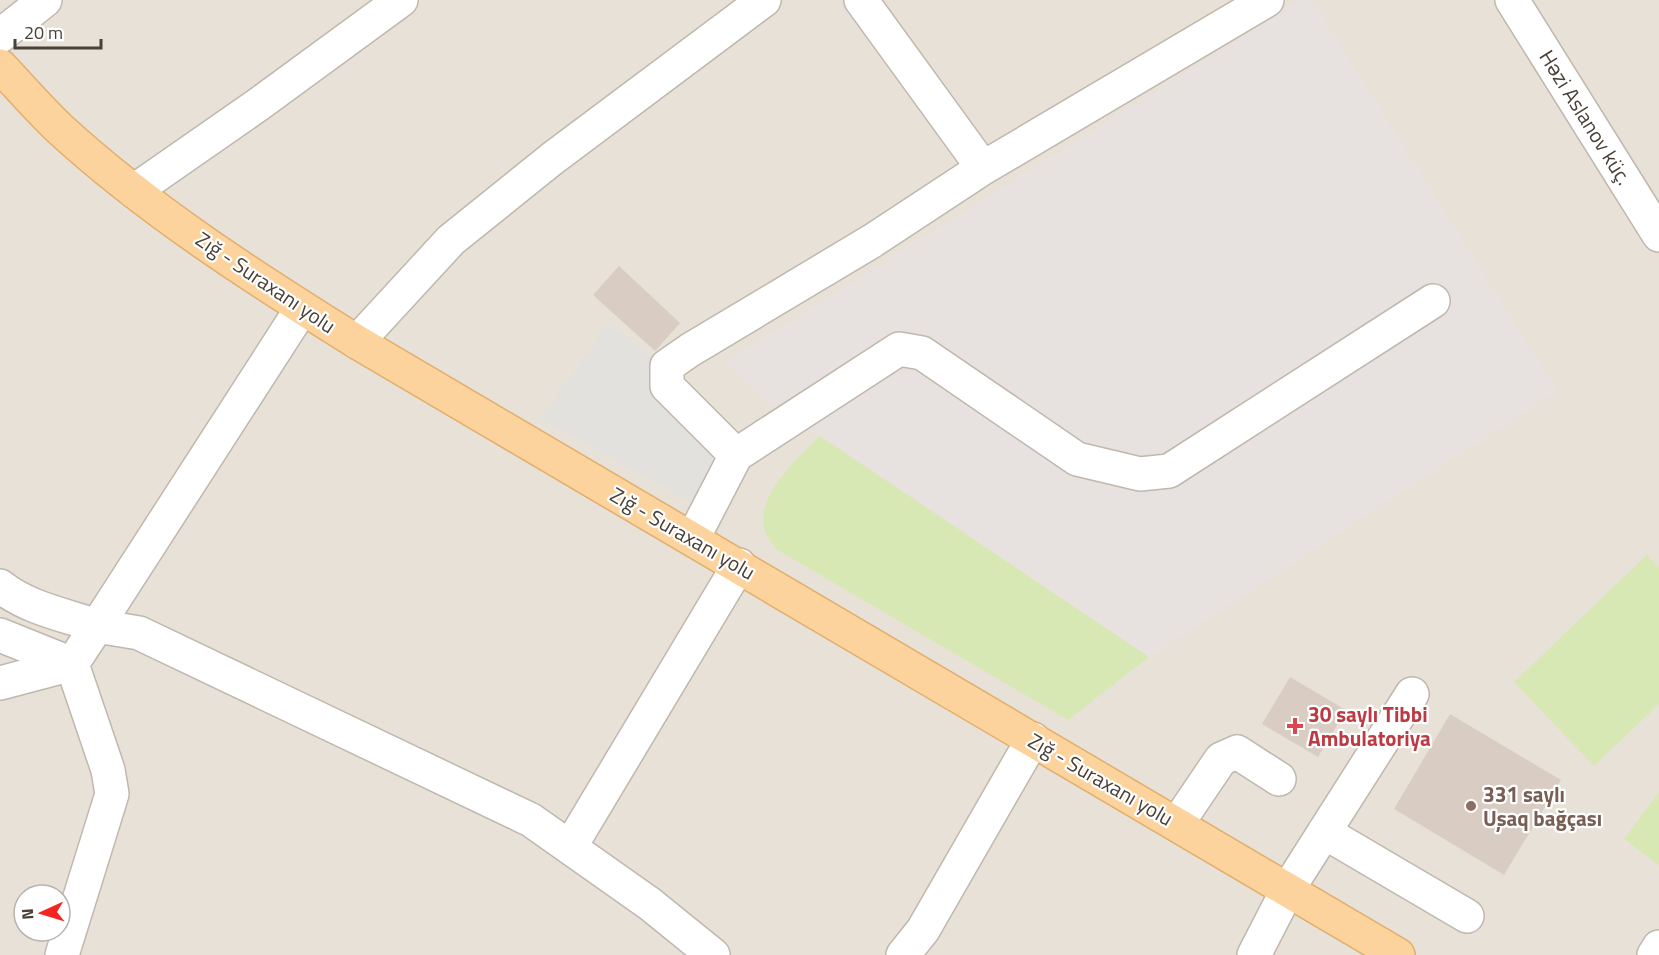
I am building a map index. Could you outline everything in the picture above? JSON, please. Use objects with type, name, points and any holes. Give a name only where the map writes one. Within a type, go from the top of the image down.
[{"type":"main road","name":"Zığ - Suraxanı yolu","points":[[0,66],[59,129],[134,191],[302,308],[1398,955]]},
{"type":"street","points":[[0,36],[45,0]]},
{"type":"street","points":[[134,191],[259,104],[401,0]]},
{"type":"street","points":[[357,342],[451,240],[553,158],[764,0]]},
{"type":"street","points":[[861,0],[983,168]]},
{"type":"street","points":[[736,455],[667,386],[667,366],[872,241],[983,168],[1267,0]]},
{"type":"street","name":"Həzi Aslanov küç.","points":[[1512,0],[1659,235]]},
{"type":"street","points":[[693,538],[736,455],[899,349],[922,353],[1077,459],[1140,474],[1168,471],[1433,301]]},
{"type":"street","points":[[0,683],[72,664],[302,308]]},
{"type":"street","points":[[570,847],[739,566]]},
{"type":"street","points":[[0,586],[9,593],[37,606],[98,626],[139,633],[531,820],[650,904],[713,955]]},
{"type":"street","points":[[0,635],[72,664],[108,770],[112,794],[62,955]]},
{"type":"street","points":[[1254,955],[1288,889],[1412,694]]},
{"type":"street","points":[[903,955],[923,930],[1033,739]]},
{"type":"street","points":[[1177,824],[1221,759],[1238,752],[1279,779]]},
{"type":"street","points":[[1324,832],[1467,916]]},
{"type":"street","points":[[1654,955],[1659,947]]},
{"type":"shaded area","points":[[0,0],[1659,0],[1659,955],[0,955]]},
{"type":"shaded area","points":[[1300,0],[1312,0],[1557,391],[1149,657],[820,436],[788,420],[724,363]]},
{"type":"shaded area","points":[[608,323],[667,366],[736,455],[707,511],[540,419]]},
{"type":"green space","points":[[820,436],[1149,657],[1068,720],[776,549],[766,533],[763,520],[765,506],[779,480]]},
{"type":"green space","points":[[1647,555],[1659,568],[1659,704],[1594,766],[1514,682]]},
{"type":"green space","points":[[1659,792],[1659,865],[1624,839]]},
{"type":"building","points":[[619,266],[680,323],[655,351],[593,295]]},
{"type":"building","points":[[1290,677],[1346,710],[1318,757],[1262,724]]},
{"type":"building","points":[[1450,714],[1561,780],[1504,875],[1394,809]]},
{"type":"place","name":"30 saylı Tibbi Ambulatoriya","points":[[1295,726]]},
{"type":"place","name":"331 saylı Uşaq bağçası","points":[[1471,806]]}]
